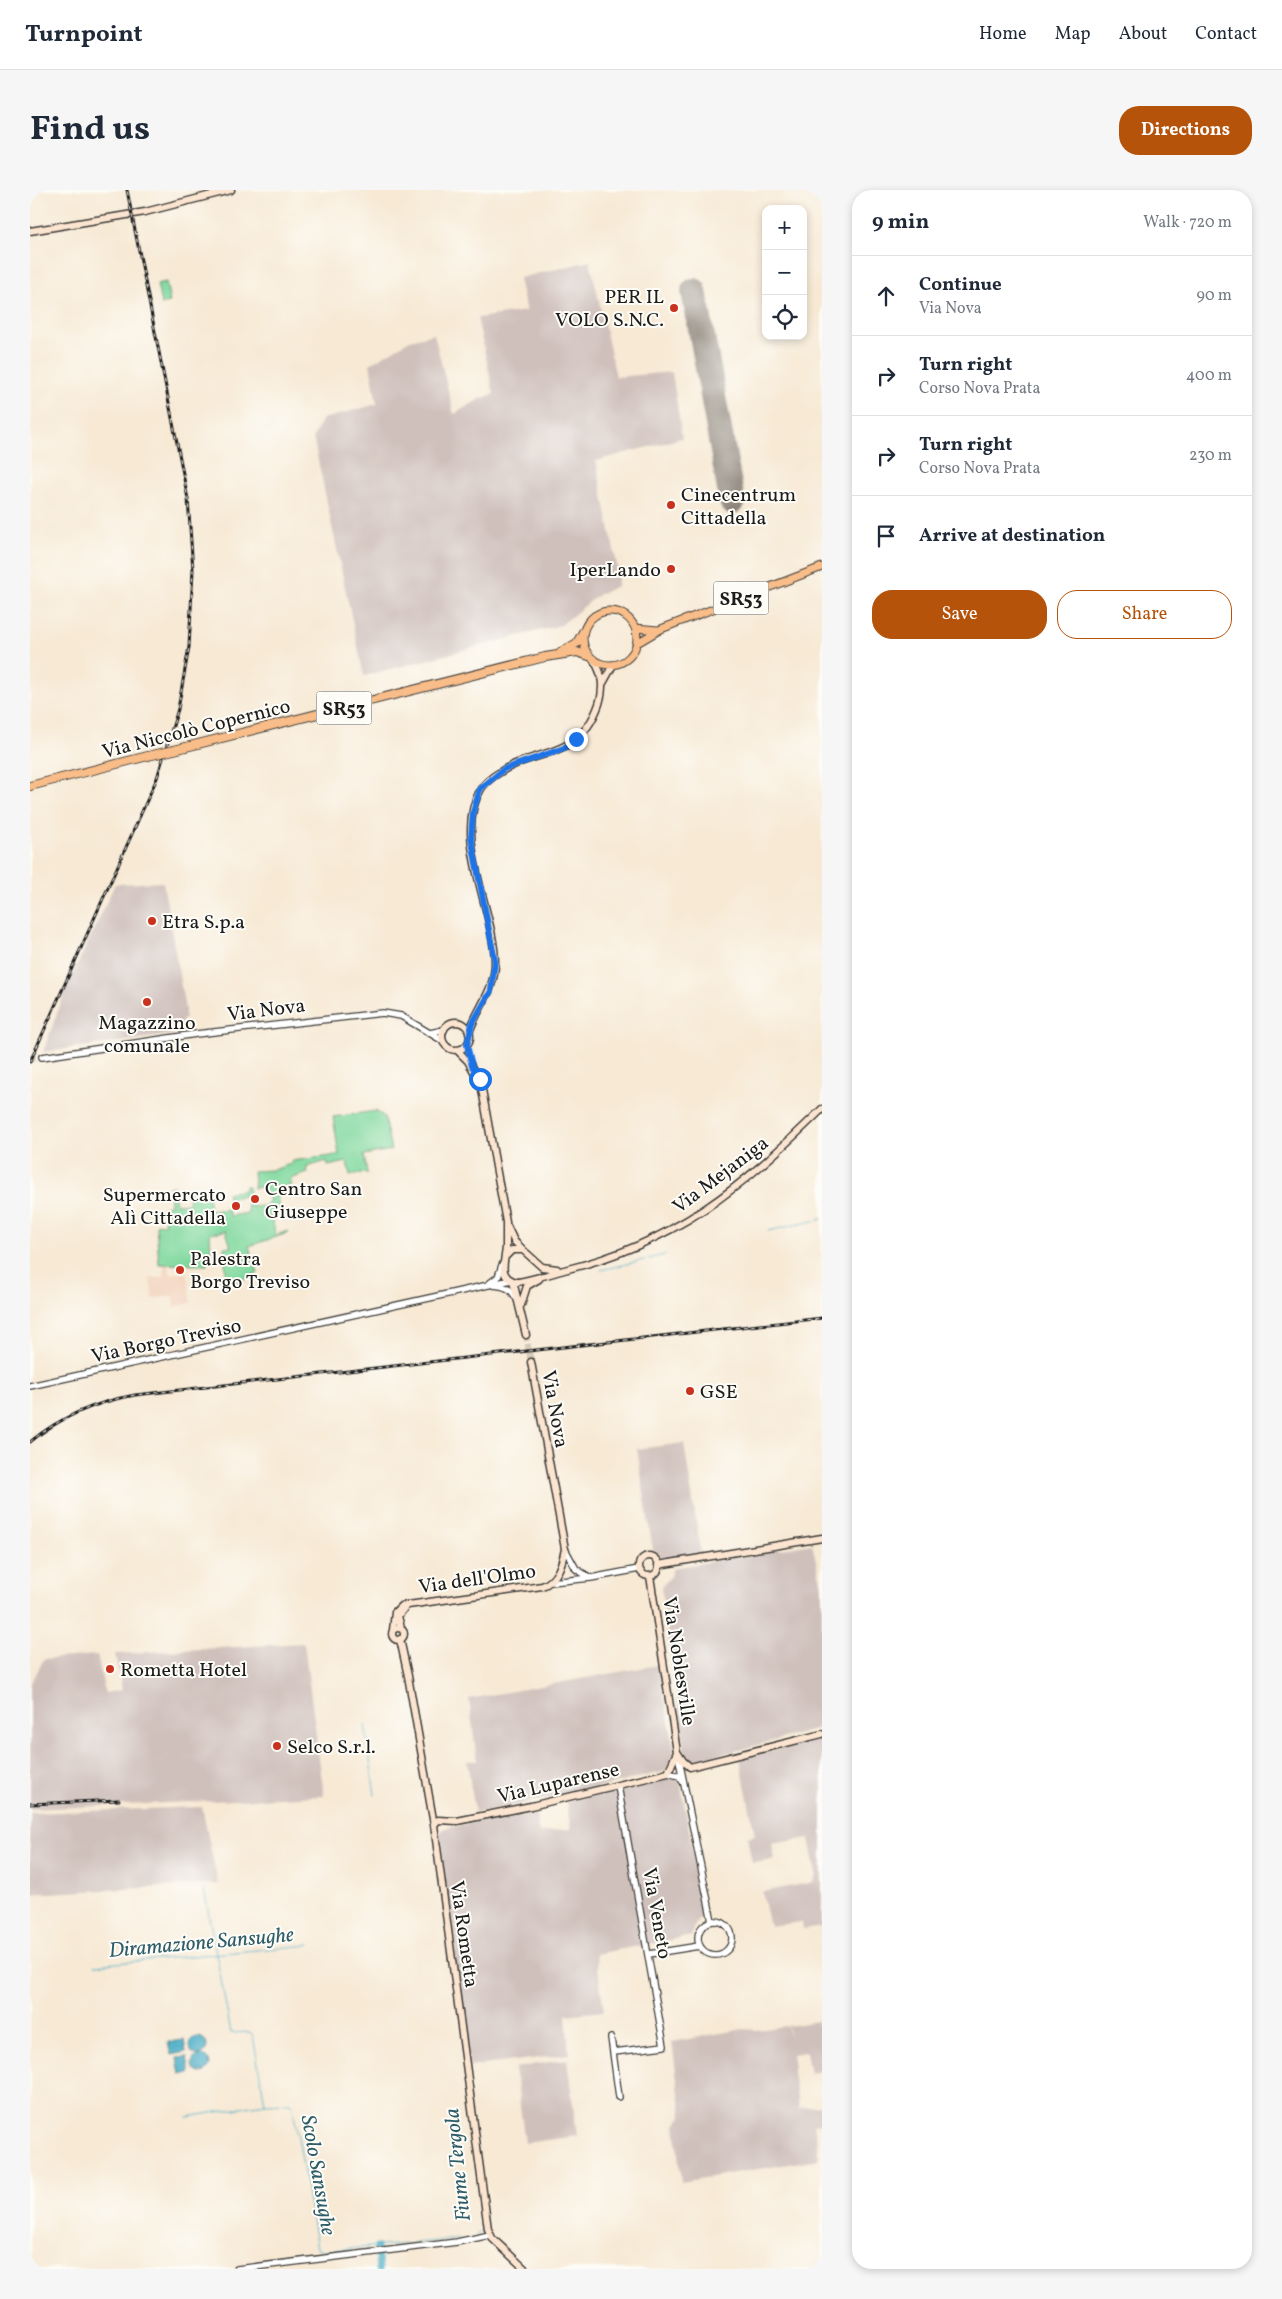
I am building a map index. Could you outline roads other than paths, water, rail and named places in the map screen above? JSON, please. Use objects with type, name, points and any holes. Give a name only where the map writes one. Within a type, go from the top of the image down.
[{"type":"highway","name":"Via Niccolò Copernico","points":[[545,658],[574,646],[583,632]]},
{"type":"highway","name":"Via Niccolò Copernico","points":[[30,786],[545,658],[577,652],[592,658]]},
{"type":"main road","points":[[30,231],[145,212],[231,190]]},
{"type":"main road","name":"SR53","points":[[592,658],[603,665],[613,665],[628,658],[637,643],[661,630],[822,567]]},
{"type":"main road","name":"SR53","points":[[583,632],[590,619],[602,612],[610,611],[626,616],[635,628],[661,630]]},
{"type":"main road","points":[[635,628],[637,643]]},
{"type":"main road","points":[[443,1041],[444,1030],[450,1024],[461,1024],[479,1009],[491,991],[495,961],[471,837],[473,812],[480,789],[504,769],[564,748],[588,728],[596,713],[602,684],[599,667],[583,645],[583,632]]},
{"type":"main road","points":[[602,684],[613,665]]},
{"type":"main road","name":"Via Nova","points":[[472,1066],[467,1045],[469,1033],[479,1009]]},
{"type":"main road","points":[[461,1024],[469,1033]]},
{"type":"main road","name":"Via Nova","points":[[443,1041],[446,1047],[456,1050],[472,1066],[480,1079],[506,1222],[514,1241],[523,1250]]},
{"type":"main road","points":[[456,1050],[467,1045]]},
{"type":"main road","name":"Via Mejaniga","points":[[520,1305],[529,1284],[629,1249],[686,1222],[742,1183],[822,1109]]},
{"type":"main road","name":"Via Nova","points":[[504,1257],[506,1222]]},
{"type":"main road","points":[[504,1257],[512,1250],[523,1250]]},
{"type":"main road","name":"Via Mejaniga","points":[[523,1250],[547,1268],[571,1268]]},
{"type":"main road","name":"Via Mejaniga","points":[[502,1265],[504,1257]]},
{"type":"main road","points":[[520,1305],[521,1292],[527,1280],[534,1272],[534,1259]]},
{"type":"main road","points":[[502,1265],[504,1273],[512,1280],[520,1305],[526,1335]]},
{"type":"main road","name":"Via Mejaniga","points":[[512,1280],[527,1280],[562,1271]]},
{"type":"main road","name":"Via Nova","points":[[531,1362],[564,1549]]},
{"type":"main road","points":[[658,1565],[822,1538]]},
{"type":"main road","points":[[560,1567],[564,1549]]},
{"type":"main road","points":[[646,1557],[655,1559],[658,1565],[657,1571],[650,1576],[644,1574],[639,1569],[640,1563],[646,1557]]},
{"type":"main road","name":"Via dell'Olmo","points":[[398,1612],[406,1605],[530,1589],[551,1582],[560,1567]]},
{"type":"main road","name":"Via Noblesville","points":[[650,1576],[677,1752],[683,1761],[690,1766]]},
{"type":"main road","points":[[398,1612],[392,1619],[393,1630],[401,1628]]},
{"type":"main road","name":"Via Rometta","points":[[398,1612],[398,1621],[404,1633],[400,1639],[434,1824],[490,2235]]},
{"type":"main road","name":"Via Rometta","points":[[393,1630],[393,1638],[400,1639]]},
{"type":"main road","points":[[690,1766],[822,1734]]},
{"type":"main road","name":"Via Noblesville","points":[[668,1773],[677,1752]]},
{"type":"main road","name":"Via Luparense","points":[[434,1824],[438,1820],[457,1821],[618,1786],[668,1773]]},
{"type":"main road","points":[[490,2235],[524,2268]]},
{"type":"street","name":"Via Nova","points":[[42,1057],[260,1026],[383,1013],[401,1016],[443,1041]]},
{"type":"street","points":[[430,1033],[444,1030]]},
{"type":"street","name":"Via Mejaniga","points":[[480,1288],[498,1277],[502,1265]]},
{"type":"street","name":"Via Mejaniga","points":[[308,1325],[512,1280]]},
{"type":"street","points":[[491,1285],[508,1288],[520,1305]]},
{"type":"street","name":"Via Borgo Treviso","points":[[30,1386],[308,1325]]},
{"type":"street","points":[[564,1549],[575,1568],[574,1579]]},
{"type":"street","name":"Via dell'Olmo","points":[[566,1580],[561,1576],[560,1567],[570,1564],[591,1578]]},
{"type":"street","name":"Via dell'Olmo","points":[[551,1582],[591,1578],[639,1569]]},
{"type":"street","points":[[677,1752],[712,1922]]},
{"type":"street","points":[[685,1786],[690,1766]]},
{"type":"street","points":[[668,1773],[678,1776],[685,1786]]},
{"type":"street","name":"Via Veneto","points":[[614,2052],[664,2046],[618,1786]]},
{"type":"street","points":[[707,1923],[722,1923],[729,1929],[732,1939],[731,1944],[724,1953],[718,1955],[707,1954],[699,1946],[699,1931],[707,1923]]},
{"type":"street","points":[[649,1954],[699,1946]]},
{"type":"street","points":[[611,2038],[619,2097]]},
{"type":"street","points":[[237,2269],[464,2241],[490,2235]]},
{"type":"water","points":[[198,2037],[204,2040],[207,2046],[204,2052],[198,2055],[192,2052],[189,2046],[192,2040]]},
{"type":"water","points":[[184,2040],[186,2052],[171,2055],[168,2042]]},
{"type":"water","points":[[201,2055],[207,2058],[210,2064],[207,2070],[201,2073],[195,2070],[192,2064],[195,2058]]},
{"type":"water","points":[[187,2057],[190,2073],[180,2075],[177,2058]]},
{"type":"waterway","name":"Fiume Tergola","points":[[768,1231],[822,1219]]},
{"type":"waterway","name":"Fiume Tergola","points":[[601,1270],[665,1255]]},
{"type":"waterway","name":"Fiume Tergola","points":[[365,1724],[375,1795]]},
{"type":"waterway","name":"Scolo Sansughe","points":[[204,1889],[231,2033],[250,2032],[253,2036],[265,2104],[290,2103],[293,2108],[317,2248],[326,2251],[460,2239]]},
{"type":"waterway","name":"Diramazione Sansughe","points":[[95,1965],[310,1945]]},
{"type":"waterway","name":"Diramazione Sansughe","points":[[187,2117],[265,2104]]},
{"type":"waterway","name":"Fiume Tergola","points":[[476,2236],[485,2225]]},
{"type":"waterway","name":"Fiume Tergola","points":[[377,2247],[379,2269]]},
{"type":"tunnel","points":[[30,1058],[42,1057]]},
{"type":"tunnel","points":[[526,1335],[531,1362]]},
{"type":"railway","points":[[30,1062],[157,778],[178,709],[189,647],[193,570],[188,499],[127,190]]},
{"type":"railway","points":[[30,1442],[54,1425],[79,1412],[106,1402],[135,1395],[822,1318]]},
{"type":"railway","points":[[30,1804],[119,1800]]},
{"type":"place","name":"PER IL VOLO S.N.C.","points":[[674,308]]},
{"type":"place","name":"Cinecentrum Cittadella","points":[[671,505]]},
{"type":"place","name":"IperLando","points":[[671,569]]},
{"type":"place","name":"Etra S.p.a","points":[[152,921]]},
{"type":"place","name":"Magazzino comunale","points":[[147,1002]]},
{"type":"place","name":"Centro San Giuseppe","points":[[255,1199]]},
{"type":"place","name":"Supermercato Alì Cittadella","points":[[236,1206]]},
{"type":"place","name":"Palestra Borgo Treviso","points":[[180,1270]]},
{"type":"place","name":"GSE","points":[[690,1391]]},
{"type":"place","name":"Rometta Hotel","points":[[110,1669]]},
{"type":"place","name":"Selco S.r.l.","points":[[277,1746]]}]
